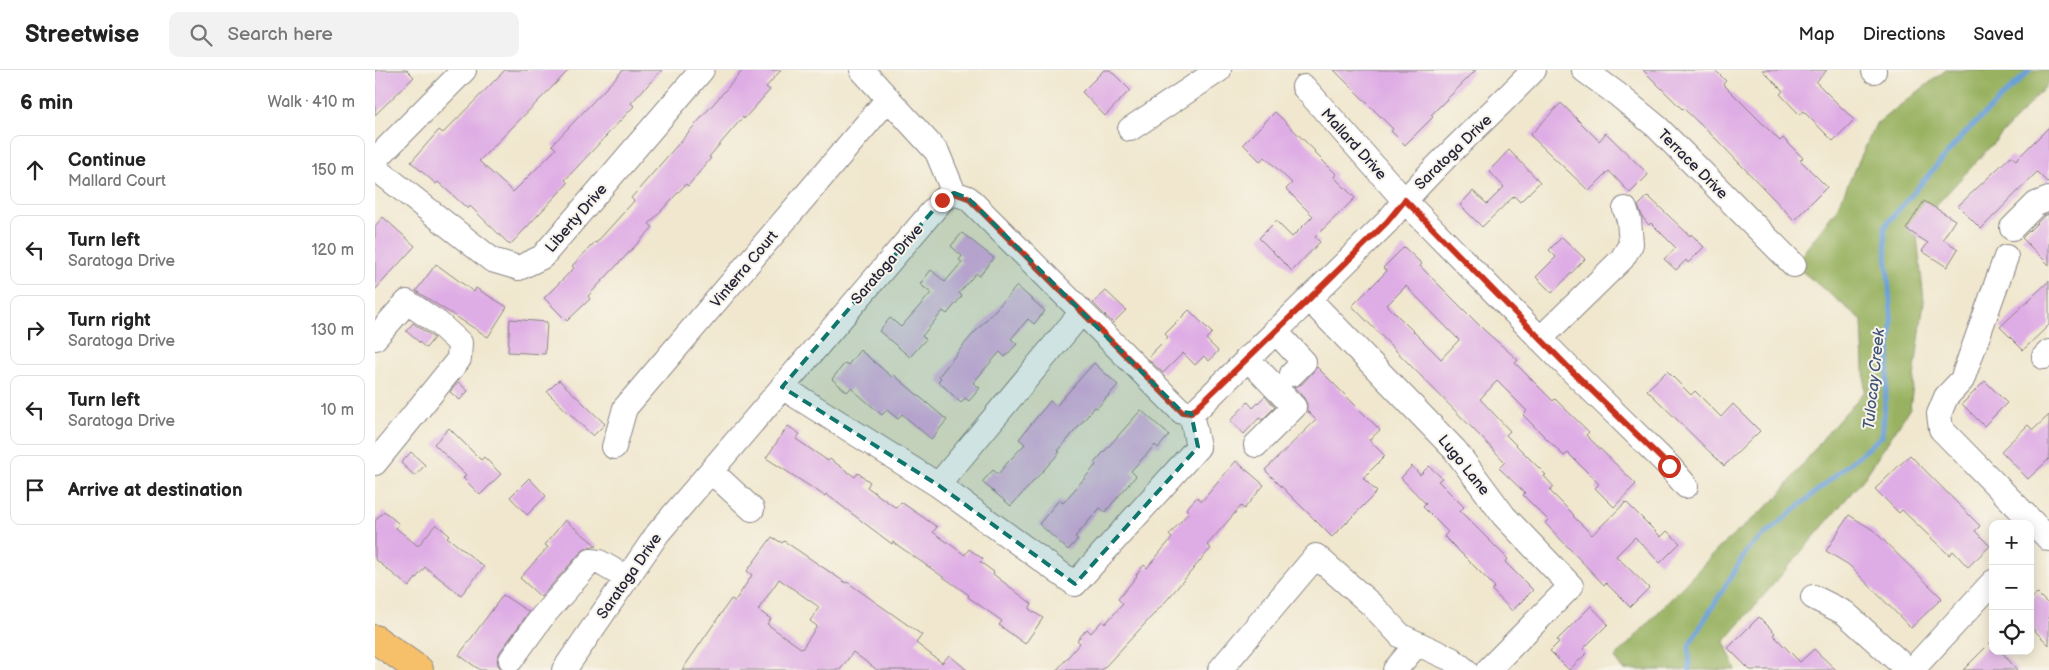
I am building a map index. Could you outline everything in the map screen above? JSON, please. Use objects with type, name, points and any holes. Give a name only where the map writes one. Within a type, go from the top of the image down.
[{"type":"main road","points":[[379,649],[419,670]]},
{"type":"street","points":[[375,160],[464,70]]},
{"type":"street","name":"Liberty Drive","points":[[375,168],[492,260],[519,268],[542,257],[702,70]]},
{"type":"street","points":[[782,387],[939,485],[1075,584],[1198,447],[1191,413],[1182,412],[968,198],[954,193],[937,152],[862,70]]},
{"type":"street","points":[[1131,129],[1219,70]]},
{"type":"street","name":"Saratoga Drive","points":[[1191,413],[1387,222],[1405,200],[1534,70]]},
{"type":"street","name":"Terrace Drive","points":[[1584,70],[1617,94],[1657,128],[1794,265]]},
{"type":"street","name":"Mallard Drive","points":[[1304,87],[1405,200],[1540,339],[1669,466],[1685,486]]},
{"type":"street","name":"Vinterra Court","points":[[614,447],[625,408],[889,99]]},
{"type":"street","name":"Saratoga Drive","points":[[564,670],[658,532],[942,200],[954,193]]},
{"type":"street","points":[[2012,228],[2036,204],[2049,199]]},
{"type":"street","points":[[1540,339],[1622,259],[1631,244],[1629,220],[1625,209]]},
{"type":"street","points":[[2006,257],[1962,380],[1946,397],[1939,414],[1941,429],[2042,533]]},
{"type":"street","name":"Lugo Lane","points":[[1309,299],[1455,450],[1504,516],[1571,586],[1488,670]]},
{"type":"street","points":[[375,338],[407,302],[438,323],[460,343],[459,359],[375,463]]},
{"type":"street","points":[[939,485],[1082,312]]},
{"type":"street","points":[[1275,331],[1304,362],[1283,382]]},
{"type":"street","points":[[1247,358],[1283,382],[1294,407],[1256,445]]},
{"type":"street","points":[[711,471],[752,509]]},
{"type":"street","points":[[1220,670],[1316,556],[1373,606],[1401,636],[1451,659],[1465,670]]},
{"type":"street","points":[[511,660],[542,617],[591,561],[599,562],[627,578]]},
{"type":"street","points":[[1912,670],[1989,586]]},
{"type":"street","points":[[1813,597],[1845,613],[1908,670]]},
{"type":"street","points":[[1395,670],[1417,644]]},
{"type":"highlighted area","points":[[954,193],[968,198],[1182,412],[1191,413],[1198,447],[1075,584],[938,485],[782,387],[942,200]]},
{"type":"green space","points":[[1946,70],[2049,70],[2049,83],[1916,227],[1924,301],[1910,408],[1865,477],[1724,642],[1736,670],[1624,670],[1615,658],[1720,547],[1778,497],[1824,437],[1865,391],[1862,320],[1794,265],[1836,210],[1876,124]]},
{"type":"building","points":[[375,70],[407,70],[414,77],[375,115]]},
{"type":"building","points":[[505,70],[569,70],[479,161],[513,192],[556,149],[552,145],[623,70],[662,70],[631,103],[634,106],[565,180],[568,183],[510,245],[470,206],[468,209],[438,182],[436,184],[411,162],[439,130],[443,133]]},
{"type":"building","points":[[743,70],[781,70],[766,87],[770,90],[744,119],[743,117],[709,157],[711,158],[688,186],[686,184],[649,224],[653,227],[588,296],[590,299],[567,321],[544,298],[574,268],[572,266],[634,201],[631,198]]},
{"type":"building","points":[[1104,70],[1110,70],[1130,90],[1105,116],[1082,92]]},
{"type":"building","points":[[1334,70],[1476,70],[1431,115],[1433,117],[1405,145],[1391,131],[1393,129]]},
{"type":"building","points":[[1643,70],[1715,70],[1726,81],[1723,84],[1780,141],[1783,138],[1803,158],[1800,160],[1827,187],[1794,220],[1717,140],[1682,109]]},
{"type":"building","points":[[1762,70],[1827,70],[1816,82],[1854,120],[1833,141],[1803,111],[1800,115],[1780,94],[1783,91]]},
{"type":"building","points":[[1561,103],[1599,141],[1606,133],[1646,172],[1648,175],[1630,193],[1609,171],[1589,191],[1530,135]]},
{"type":"building","points":[[1275,112],[1315,151],[1336,174],[1334,177],[1355,198],[1315,237],[1320,242],[1292,271],[1259,238],[1276,221],[1292,237],[1313,216],[1286,189],[1292,183],[1265,157],[1260,161],[1243,144]]},
{"type":"building","points":[[2049,127],[2049,184],[2037,172],[1981,229],[1958,206],[2011,156],[2016,160]]},
{"type":"building","points":[[1509,150],[1540,182],[1520,202],[1514,196],[1482,227],[1460,205],[1473,191],[1487,204],[1504,187],[1489,171]]},
{"type":"building","points":[[1648,196],[1704,247],[1688,263],[1686,260],[1676,270],[1664,259],[1676,248],[1651,223],[1649,225],[1643,218],[1638,206]]},
{"type":"building","points":[[1924,201],[1955,220],[1943,239],[1958,249],[1947,267],[1922,251],[1928,243],[1906,229]]},
{"type":"building","points":[[2049,214],[2049,265],[2022,238],[2044,216]]},
{"type":"building","points":[[383,217],[415,246],[375,290],[375,226]]},
{"type":"building","points":[[962,233],[994,258],[979,276],[976,273],[959,293],[962,296],[947,314],[943,311],[922,336],[926,339],[910,357],[879,331],[890,318],[901,327],[931,293],[920,284],[931,270],[945,282],[962,262],[959,260],[962,256],[951,246]]},
{"type":"building","points":[[1562,237],[1585,259],[1552,293],[1536,277],[1556,257],[1549,250]]},
{"type":"building","points":[[1404,247],[1422,264],[1420,266],[1483,329],[1518,360],[1515,363],[1553,401],[1555,399],[1589,432],[1586,435],[1636,484],[1614,507],[1595,488],[1599,484],[1568,453],[1564,456],[1523,415],[1527,411],[1497,381],[1480,399],[1510,431],[1506,435],[1546,475],[1544,476],[1554,487],[1550,491],[1592,535],[1626,502],[1661,537],[1667,531],[1680,543],[1660,563],[1635,537],[1616,556],[1649,588],[1630,607],[1606,583],[1604,585],[1545,523],[1548,520],[1523,495],[1525,493],[1499,468],[1505,462],[1352,306],[1387,271],[1383,268]],"holes":[[[1406,286],[1459,340],[1441,359],[1387,305]]]},
{"type":"building","points":[[436,264],[474,292],[476,288],[507,307],[488,337],[416,291]]},
{"type":"building","points":[[2049,281],[2049,325],[2023,350],[2000,327]]},
{"type":"building","points":[[1017,286],[1045,311],[1034,324],[1028,319],[1011,339],[1017,344],[1005,357],[1000,352],[973,383],[980,388],[969,401],[965,398],[961,403],[938,381],[941,378],[939,376],[966,342]]},
{"type":"building","points":[[1106,291],[1126,310],[1113,323],[1093,303]]},
{"type":"building","points":[[1189,310],[1212,333],[1206,339],[1218,351],[1209,361],[1204,356],[1195,365],[1183,353],[1163,373],[1147,358],[1168,337],[1165,334]]},
{"type":"building","points":[[510,319],[547,322],[545,354],[508,352]]},
{"type":"building","points":[[413,323],[434,338],[426,348],[406,331]]},
{"type":"building","points":[[860,350],[892,377],[894,375],[947,420],[931,439],[902,414],[898,419],[887,410],[882,415],[851,388],[847,392],[832,379],[845,363],[848,365]]},
{"type":"building","points":[[1094,363],[1118,385],[1097,408],[1095,407],[1058,451],[1060,452],[1011,506],[982,482],[993,470],[998,474],[1025,444],[1019,439],[1050,401],[1056,406]]},
{"type":"building","points":[[1317,367],[1380,430],[1369,440],[1385,456],[1363,478],[1377,492],[1332,537],[1265,470],[1316,420],[1307,411],[1307,404],[1304,398],[1294,387],[1302,384]]},
{"type":"building","points":[[1667,371],[1691,395],[1695,391],[1721,417],[1733,404],[1760,431],[1724,466],[1647,390]]},
{"type":"building","points":[[559,380],[605,424],[593,436],[547,392]]},
{"type":"building","points":[[1985,381],[2007,403],[1984,426],[1962,404]]},
{"type":"building","points":[[458,382],[468,391],[460,400],[450,392]]},
{"type":"building","points":[[1265,396],[1275,407],[1262,420],[1259,418],[1244,434],[1230,421],[1248,402],[1253,408]]},
{"type":"building","points":[[1141,410],[1169,435],[1158,448],[1155,445],[1131,471],[1136,476],[1105,512],[1100,508],[1075,537],[1078,539],[1068,550],[1039,524],[1059,500],[1063,503],[1096,465],[1094,463]]},
{"type":"building","points":[[2049,415],[2049,459],[2028,479],[2001,451],[2028,425],[2033,430]]},
{"type":"building","points":[[788,426],[800,434],[796,439],[828,461],[830,459],[855,477],[858,473],[870,482],[867,487],[896,508],[901,502],[937,527],[933,532],[965,555],[969,549],[983,559],[980,562],[994,572],[993,574],[1032,604],[1029,609],[1043,618],[1025,644],[999,625],[1002,621],[968,597],[969,595],[893,542],[892,544],[826,494],[825,496],[766,458]]},
{"type":"building","points":[[449,428],[481,460],[484,457],[501,474],[480,495],[463,478],[466,475],[434,444]]},
{"type":"building","points":[[411,452],[425,465],[415,476],[401,463]]},
{"type":"building","points":[[1910,455],[1980,526],[1975,531],[1989,547],[1968,567],[1953,551],[1949,555],[1902,510],[1899,513],[1875,489]]},
{"type":"building","points":[[1236,461],[1264,485],[1244,509],[1241,506],[1207,545],[1211,548],[1166,601],[1102,670],[1057,670],[1080,643],[1077,640],[1087,629],[1091,633],[1102,621],[1105,624],[1123,604],[1118,599],[1144,565],[1147,568],[1172,538],[1169,535],[1189,512],[1186,509],[1197,497],[1202,501]]},
{"type":"building","points":[[1412,466],[1420,475],[1429,466],[1442,478],[1438,481],[1464,507],[1460,511],[1508,559],[1505,562],[1533,590],[1512,611],[1492,590],[1495,587],[1444,536],[1448,532],[1423,507],[1426,504],[1401,478]]},
{"type":"building","points":[[529,478],[546,496],[527,515],[510,497]]},
{"type":"building","points":[[384,511],[399,524],[396,528],[418,546],[436,524],[449,535],[447,537],[484,567],[461,595],[425,567],[409,587],[375,559],[375,521]]},
{"type":"building","points":[[1849,515],[1873,530],[1942,598],[1911,628],[1849,565],[1826,551]]},
{"type":"building","points":[[565,520],[597,546],[587,548],[581,552],[541,597],[520,578],[548,547],[545,545]]},
{"type":"building","points":[[772,537],[782,543],[784,541],[847,582],[922,635],[916,643],[942,663],[949,655],[967,670],[877,670],[853,652],[840,670],[682,670],[731,599],[735,601],[752,575],[747,571]],"holes":[[[779,579],[819,607],[810,621],[817,626],[802,649],[767,624],[771,619],[758,610]]]},
{"type":"building","points":[[2037,593],[2049,605],[2049,645],[2034,630],[2034,596]]},
{"type":"building","points":[[503,595],[529,612],[500,652],[497,659],[498,665],[502,670],[480,670],[459,655]]},
{"type":"building","points":[[1591,606],[1608,624],[1583,649],[1587,653],[1569,670],[1550,651],[1559,642],[1557,640]]},
{"type":"building","points":[[1759,617],[1775,633],[1773,635],[1800,662],[1814,649],[1836,670],[1750,670],[1728,648]]},
{"type":"building","points":[[1989,644],[1989,655],[2004,655],[2017,670],[1963,670]]},
{"type":"waterway","name":"Tulocay Creek","points":[[1689,670],[1689,645],[1748,549],[1882,436],[1892,325],[1884,227],[1962,136],[2030,70]]},
{"type":"route","points":[[942,200],[954,193],[968,198],[1182,412],[1191,413],[1387,222],[1405,200],[1568,367],[1669,466]]}]
